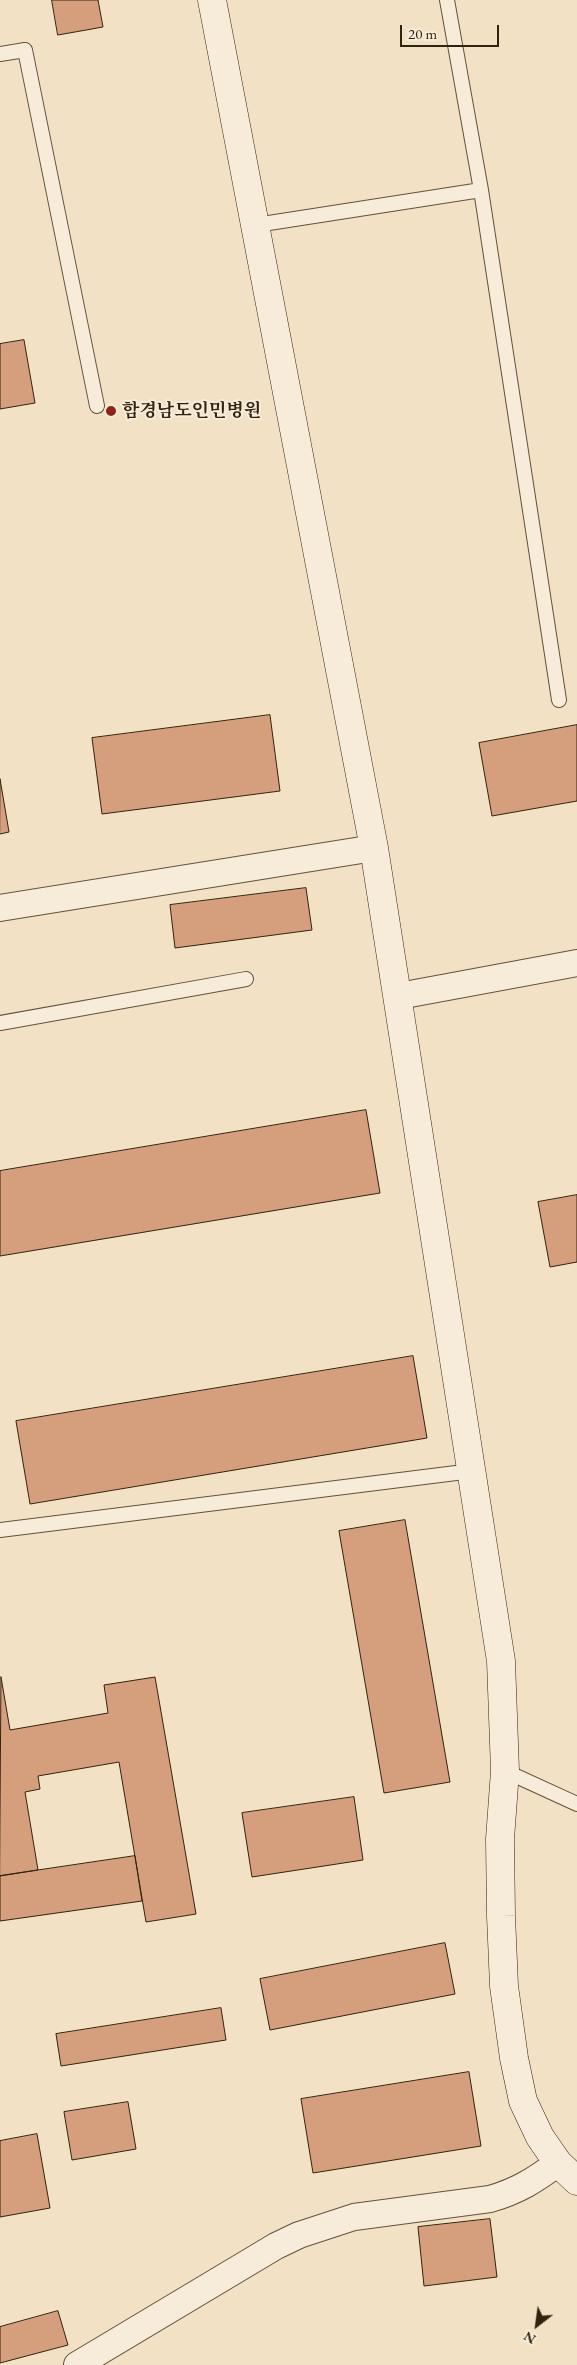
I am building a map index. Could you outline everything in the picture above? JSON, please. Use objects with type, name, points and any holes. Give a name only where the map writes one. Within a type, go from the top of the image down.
[{"type":"street","points":[[77,2365],[276,2246],[299,2235],[354,2217],[490,2199],[568,2172],[540,2137],[523,2101],[514,2058],[504,1986],[500,1839],[505,1771],[501,1662],[399,996],[374,848],[212,0]]},
{"type":"street","points":[[0,908],[374,848]]},
{"type":"street","points":[[399,996],[577,963]]},
{"type":"lane","points":[[447,0],[481,190],[559,700]]},
{"type":"lane","points":[[0,54],[25,50],[97,406]]},
{"type":"lane","points":[[256,226],[481,190]]},
{"type":"lane","points":[[0,1023],[246,979]]},
{"type":"lane","points":[[0,1530],[472,1471]]},
{"type":"lane","points":[[505,1771],[577,1804]]},
{"type":"building","points":[[52,0],[98,0],[103,27],[58,35]]},
{"type":"building","points":[[24,340],[35,403],[0,409],[0,344]]},
{"type":"building","points":[[270,715],[280,791],[102,814],[92,738]]},
{"type":"building","points":[[577,725],[577,801],[492,816],[479,743]]},
{"type":"building","points":[[0,779],[9,832],[0,834]]},
{"type":"building","points":[[306,888],[312,930],[175,948],[170,905]]},
{"type":"building","points":[[366,1110],[380,1193],[0,1256],[0,1171]]},
{"type":"building","points":[[577,1195],[577,1262],[550,1267],[538,1202]]},
{"type":"building","points":[[413,1356],[427,1438],[30,1504],[16,1421]]},
{"type":"building","points":[[405,1520],[450,1782],[384,1793],[339,1531]]},
{"type":"building","points":[[1,1677],[10,1730],[108,1713],[104,1685],[155,1677],[196,1914],[146,1922],[119,1762],[38,1776],[40,1789],[25,1792],[38,1870],[0,1876]]},
{"type":"building","points":[[354,1797],[363,1860],[252,1877],[242,1813]]},
{"type":"building","points":[[135,1856],[142,1901],[0,1921],[0,1876]]},
{"type":"building","points":[[445,1943],[455,1994],[270,2030],[260,1979]]},
{"type":"building","points":[[221,2008],[226,2040],[61,2066],[56,2034]]},
{"type":"building","points":[[469,2072],[481,2146],[313,2173],[301,2099]]},
{"type":"building","points":[[128,2102],[136,2149],[72,2160],[64,2112]]},
{"type":"building","points":[[37,2134],[50,2208],[0,2217],[0,2141]]},
{"type":"building","points":[[490,2219],[497,2277],[424,2286],[418,2227]]},
{"type":"building","points":[[58,2311],[68,2345],[0,2363],[0,2327]]},
{"type":"place","name":"함경남도인민병원","points":[[111,411]]}]
